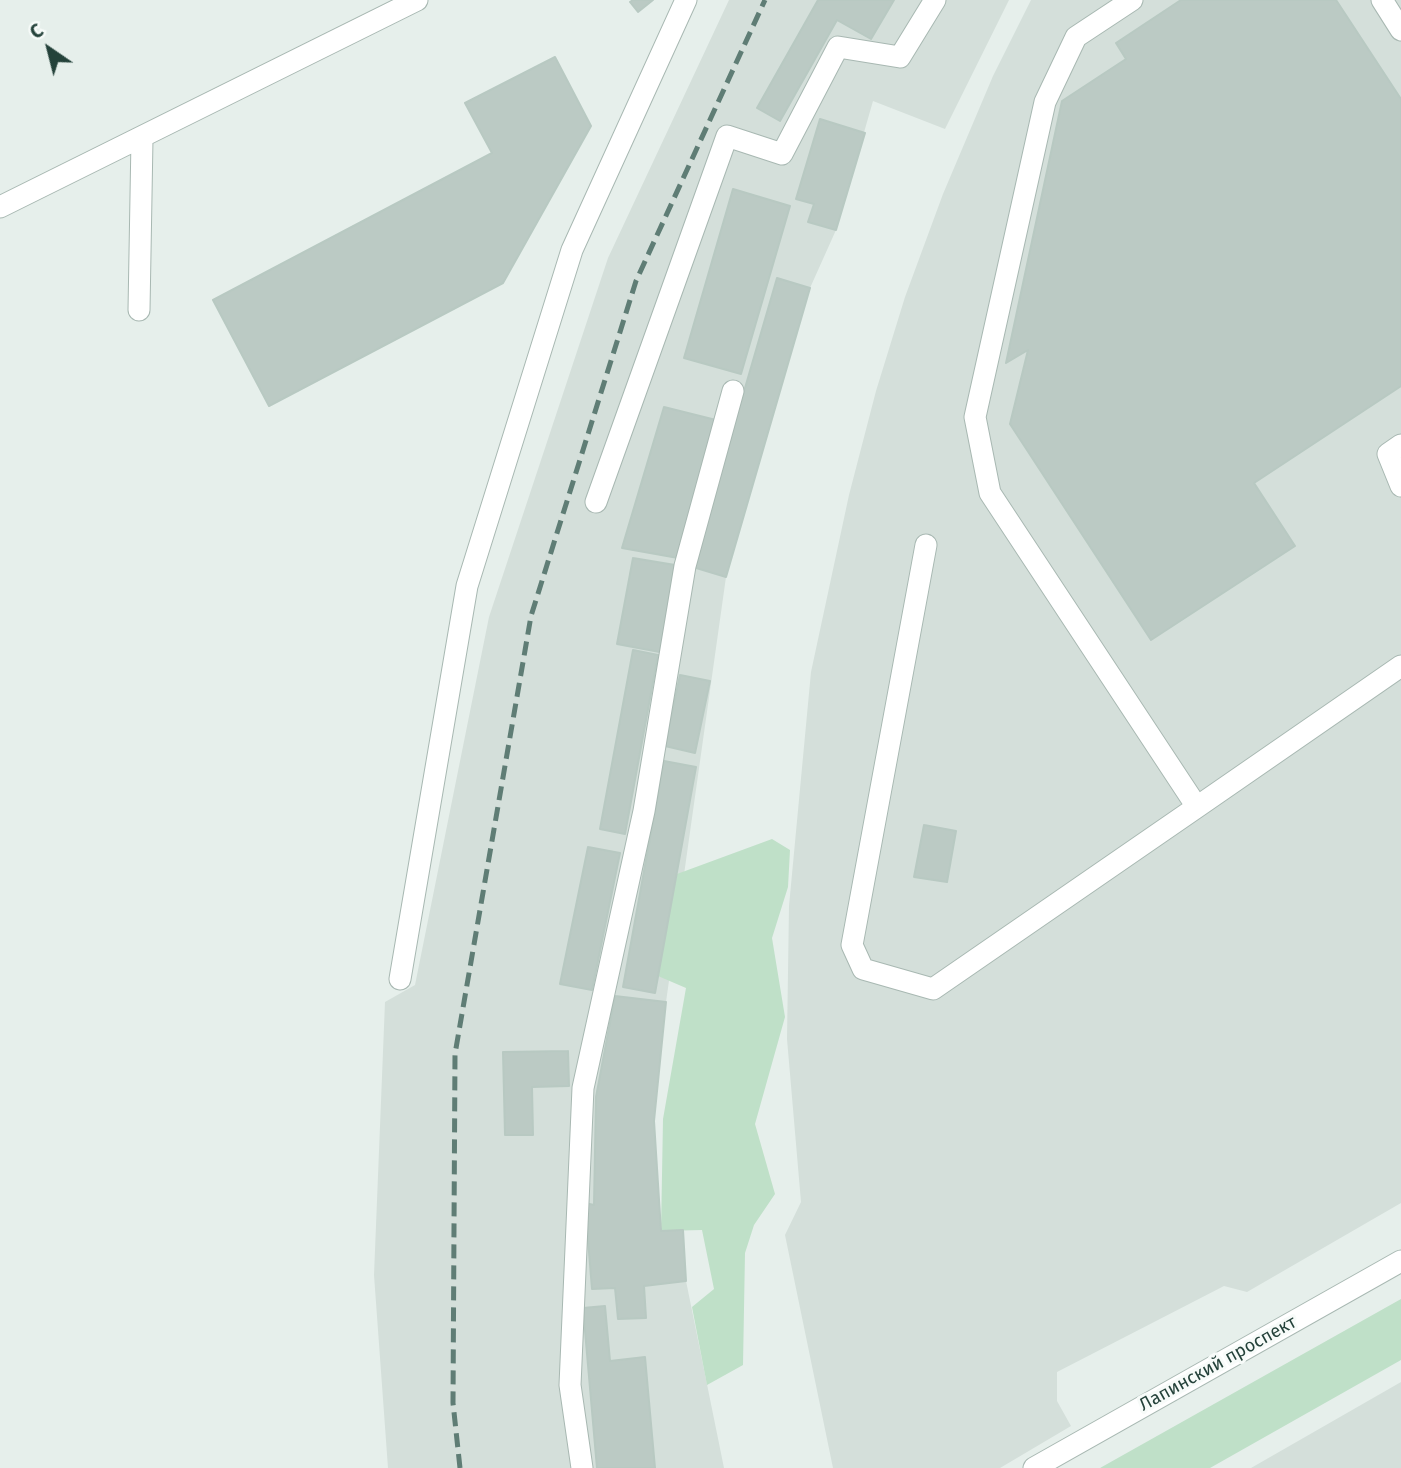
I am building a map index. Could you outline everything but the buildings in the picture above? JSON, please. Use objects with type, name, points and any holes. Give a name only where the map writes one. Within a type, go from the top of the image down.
[{"type":"street","points":[[0,207],[142,139],[417,0]]},
{"type":"street","points":[[400,979],[467,586],[572,250],[686,0]]},
{"type":"street","points":[[596,502],[727,136],[782,154],[838,47],[900,57],[935,0]]},
{"type":"street","points":[[1132,0],[1076,37],[1045,102],[975,417],[989,493],[1197,807]]},
{"type":"street","points":[[1382,0],[1401,30]]},
{"type":"street","points":[[139,310],[142,139]]},
{"type":"street","points":[[582,1468],[570,1385],[583,1088],[644,811],[685,566],[733,391]]},
{"type":"street","points":[[1401,445],[1388,454],[1401,486]]},
{"type":"street","points":[[926,545],[852,945],[863,969],[933,989],[1401,666]]},
{"type":"street","name":"Лапинский проспект","points":[[1034,1468],[1401,1261]]},
{"type":"shaded area","points":[[729,0],[1009,0],[945,129],[873,101],[836,230],[810,288],[726,577],[666,1002],[654,1121],[661,1230],[683,1230],[686,1281],[724,1468],[388,1468],[374,1275],[385,1002],[415,985],[489,617],[608,258]]},
{"type":"shaded area","points":[[1031,0],[1401,0],[1401,1203],[1247,1292],[1224,1286],[1057,1372],[1057,1401],[1071,1426],[1000,1468],[833,1468],[785,1235],[801,1202],[787,1039],[789,906],[811,672],[849,495],[876,391],[905,297],[943,194],[993,76]]},
{"type":"shaded area","points":[[1401,1382],[1401,1468],[1251,1468]]},
{"type":"green space","points":[[772,839],[790,850],[788,887],[772,938],[785,1017],[755,1124],[775,1194],[754,1225],[745,1253],[743,1365],[707,1385],[692,1307],[714,1289],[702,1230],[661,1231],[663,1119],[686,988],[658,976],[677,874]]},
{"type":"green space","points":[[1401,1299],[1401,1360],[1210,1468],[1100,1468]]},
{"type":"railway","points":[[460,1468],[453,1403],[455,1054],[531,616],[636,281],[765,0]]}]
